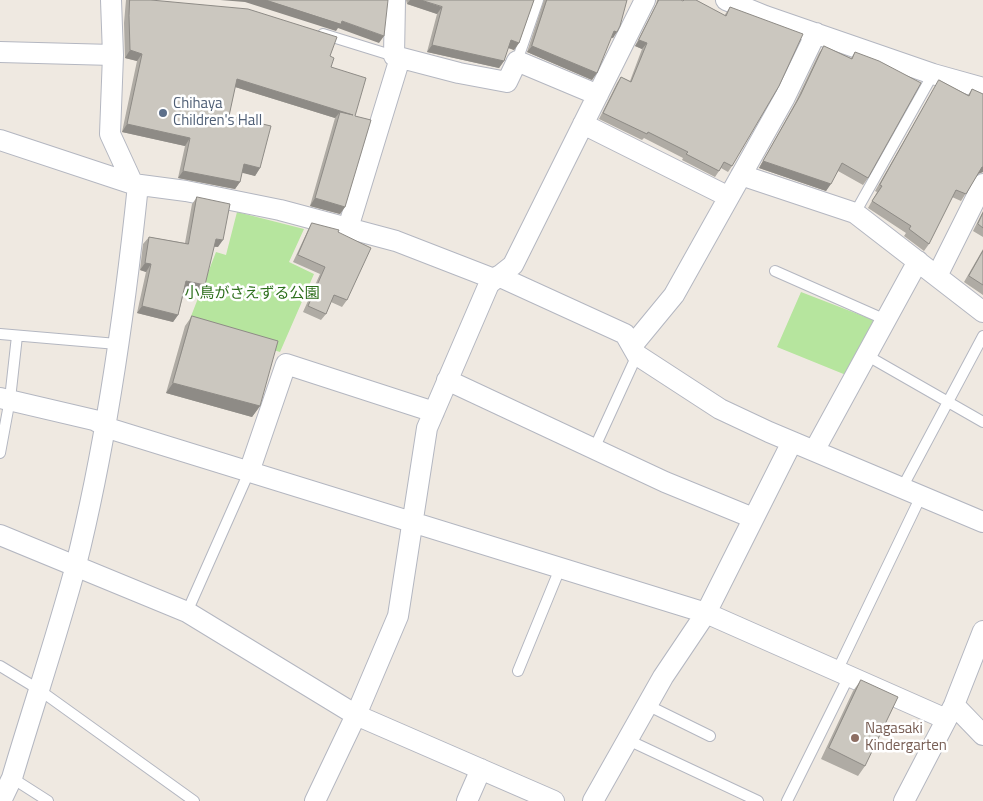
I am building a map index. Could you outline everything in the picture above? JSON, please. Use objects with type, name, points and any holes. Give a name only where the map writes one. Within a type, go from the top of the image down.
[{"type":"street","points":[[4,791],[76,565],[104,426],[117,344],[136,184],[110,134],[113,55],[111,0]]},
{"type":"street","points":[[348,228],[397,57],[394,0]]},
{"type":"street","points":[[315,801],[356,715],[398,616],[427,428],[488,284],[512,265],[645,0]]},
{"type":"street","points":[[726,0],[769,8],[816,33],[933,74],[983,88]]},
{"type":"street","points":[[634,351],[674,295],[784,97],[816,33]]},
{"type":"street","points":[[0,52],[113,55]]},
{"type":"street","points":[[397,57],[507,82],[517,61],[598,95]]},
{"type":"street","points":[[583,124],[729,197]]},
{"type":"street","points":[[0,140],[136,184],[186,191],[271,208],[396,241],[496,278],[625,334],[634,351],[720,409],[792,442],[983,522]]},
{"type":"street","points":[[741,175],[854,214],[983,312]]},
{"type":"street","points":[[937,276],[982,188]]},
{"type":"street","points":[[814,451],[918,262]]},
{"type":"street","points":[[249,472],[286,364],[434,412]]},
{"type":"street","points":[[447,380],[665,482],[753,518]]},
{"type":"street","points":[[5,399],[94,420],[104,426],[249,472],[561,566],[706,612],[843,673],[950,712],[983,735]]},
{"type":"street","points":[[593,801],[647,705],[706,612],[792,442]]},
{"type":"street","points":[[0,535],[187,612],[356,715],[554,801]]},
{"type":"street","points":[[904,801],[950,712],[983,631]]},
{"type":"street","points":[[467,801],[481,769]]},
{"type":"lane","points":[[517,61],[538,0]]},
{"type":"lane","points":[[310,30],[397,57]]},
{"type":"lane","points":[[854,214],[933,74]]},
{"type":"lane","points":[[775,272],[886,320]]},
{"type":"lane","points":[[0,334],[117,344]]},
{"type":"lane","points":[[0,453],[5,399],[17,336]]},
{"type":"lane","points":[[902,488],[983,336]]},
{"type":"lane","points":[[594,449],[634,351]]},
{"type":"lane","points":[[866,355],[983,422]]},
{"type":"lane","points":[[187,612],[249,472]]},
{"type":"lane","points":[[787,801],[921,496]]},
{"type":"lane","points":[[518,671],[561,566]]},
{"type":"lane","points":[[0,666],[38,689],[194,801]]},
{"type":"lane","points":[[647,705],[710,736]]},
{"type":"lane","points":[[628,740],[758,801]]},
{"type":"lane","points":[[4,791],[48,801]]},
{"type":"green space","name":"小鳥がさえずる公園","points":[[237,212],[304,229],[289,262],[314,274],[280,352],[188,324],[216,252],[226,255]]},
{"type":"green space","points":[[801,292],[876,321],[846,375],[777,347]]},
{"type":"building","points":[[130,0],[151,0],[248,9],[337,37],[330,56],[334,58],[331,67],[366,78],[355,116],[371,120],[345,207],[315,198],[340,112],[353,115],[237,79],[229,116],[271,126],[260,168],[244,164],[240,182],[183,171],[190,138],[127,124],[142,54],[130,50]]},
{"type":"building","points":[[266,0],[388,0],[384,36],[342,21],[341,24]]},
{"type":"building","points":[[421,0],[534,0],[519,43],[511,40],[504,61],[432,45],[442,7]]},
{"type":"building","points":[[547,0],[627,0],[620,26],[617,32],[614,31],[597,73],[532,46]]},
{"type":"building","points":[[659,0],[696,0],[726,16],[730,7],[803,34],[779,86],[732,166],[724,162],[719,171],[686,154],[688,152],[648,132],[647,134],[603,113],[621,77],[631,82],[647,43],[639,40]]},
{"type":"building","points":[[824,46],[852,59],[855,52],[879,61],[921,83],[868,178],[842,163],[831,184],[763,161],[800,96]]},
{"type":"building","points":[[939,80],[969,96],[972,89],[983,94],[983,167],[966,194],[956,190],[929,244],[909,229],[911,226],[872,201]]},
{"type":"building","points":[[197,197],[230,204],[223,240],[216,239],[205,285],[186,281],[178,315],[142,306],[151,264],[145,263],[149,237],[188,244]]},
{"type":"building","points":[[983,213],[983,228],[978,224]]},
{"type":"building","points":[[312,223],[339,230],[338,232],[371,248],[347,300],[334,295],[326,314],[308,306],[325,267],[298,255]]},
{"type":"building","points":[[983,251],[983,285],[969,276]]},
{"type":"building","points":[[192,316],[278,341],[260,406],[173,383]]},
{"type":"building","points":[[861,680],[898,697],[865,766],[829,748]]},
{"type":"place","name":"Chihaya Children's Hall","points":[[163,113]]},
{"type":"place","name":"Nagasaki Kindergarten","points":[[855,738]]}]
